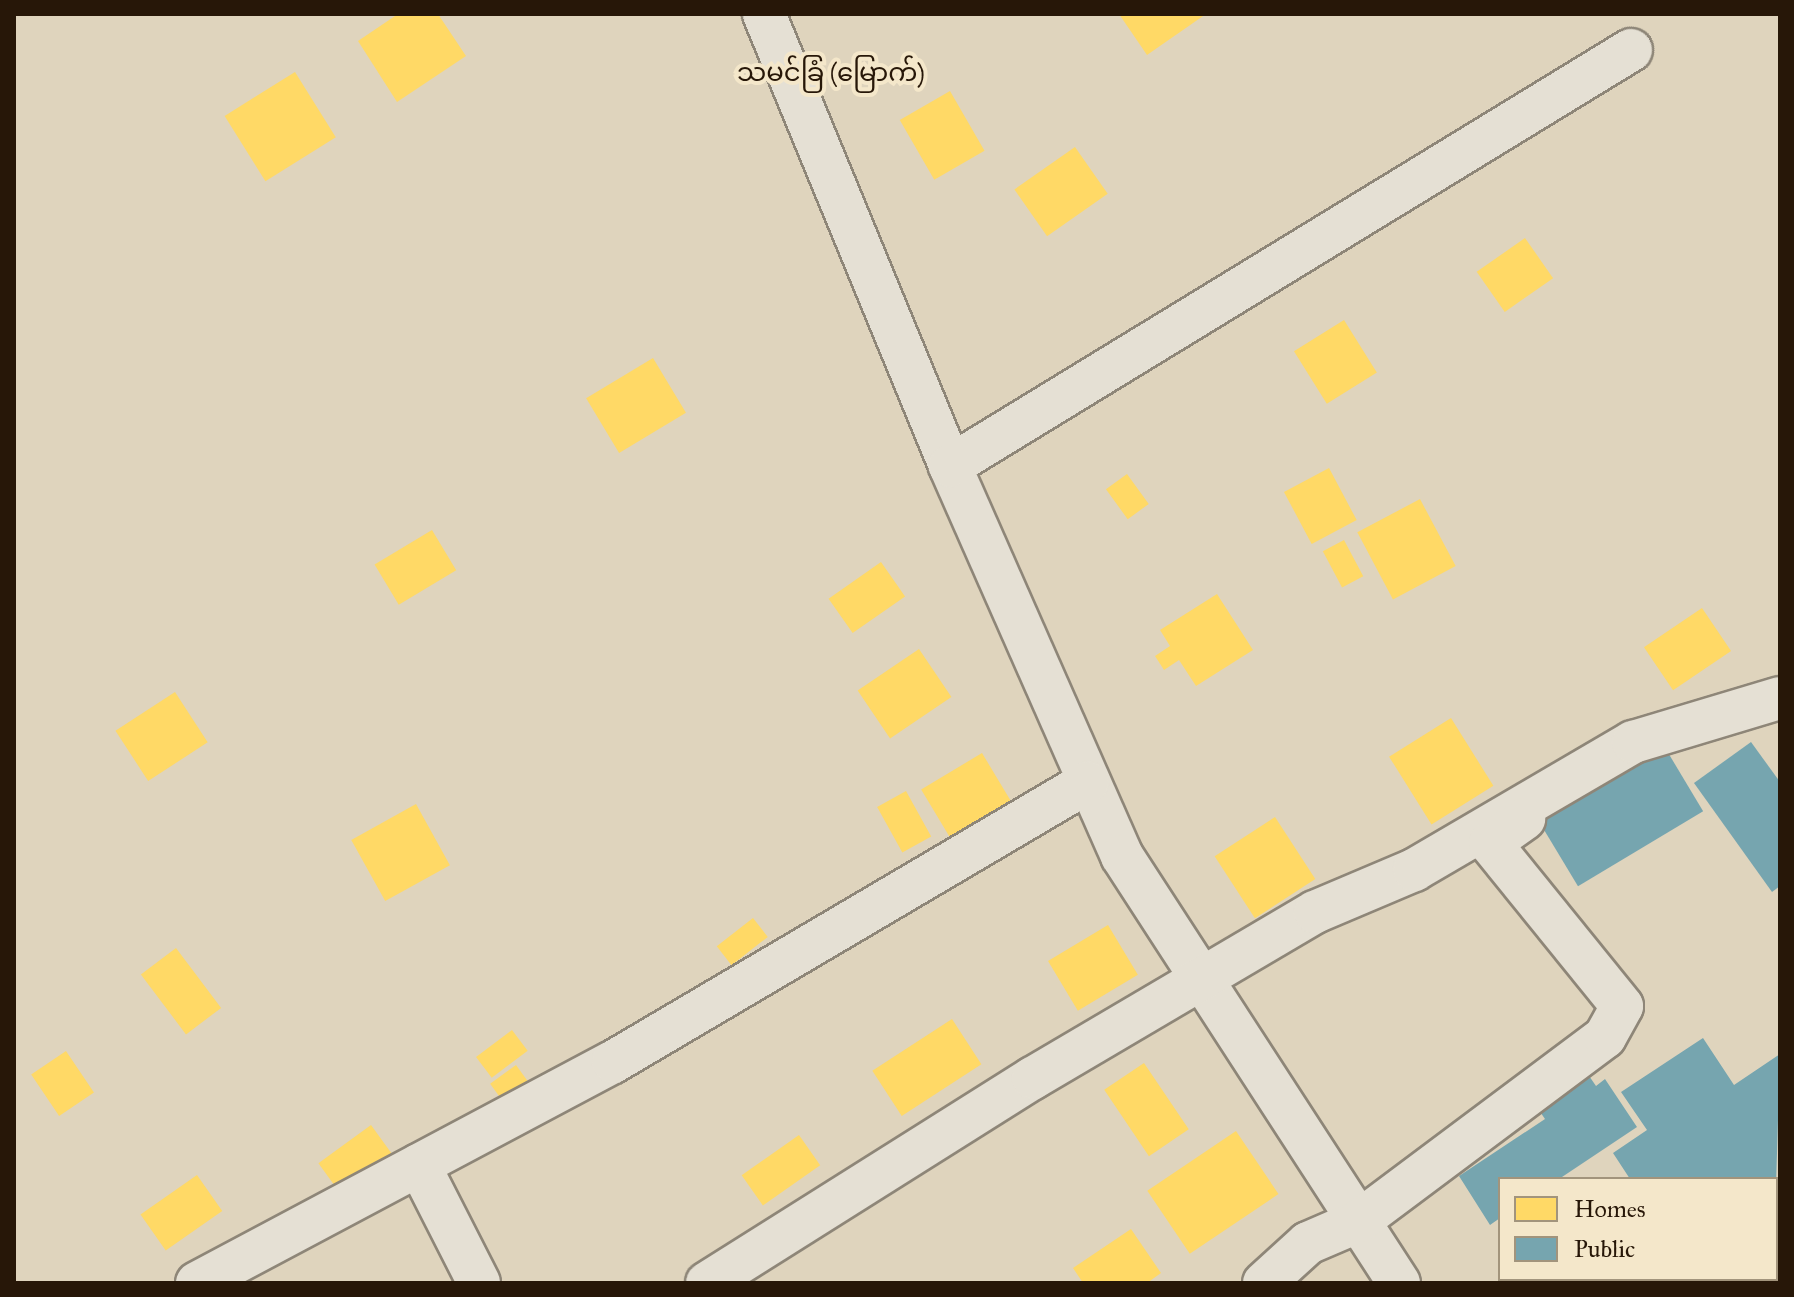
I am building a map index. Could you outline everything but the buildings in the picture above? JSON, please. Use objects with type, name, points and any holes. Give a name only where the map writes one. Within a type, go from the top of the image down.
[{"type":"street","points":[[764,14],[950,466],[1122,856],[1399,1283]]},
{"type":"street","points":[[950,466],[1631,50]]},
{"type":"street","points":[[707,1283],[1200,979],[1315,912],[1414,870],[1633,742],[1780,698]]},
{"type":"street","points":[[1264,1283],[1308,1243],[1359,1221],[1605,1037],[1622,1006],[1490,843],[1633,742]]},
{"type":"street","points":[[197,1283],[613,1062],[1088,782]]},
{"type":"street","points":[[419,1165],[479,1283]]},
{"type":"district","name":"သမင်ခြံ (မြောက်)","points":[[831,73]]}]
